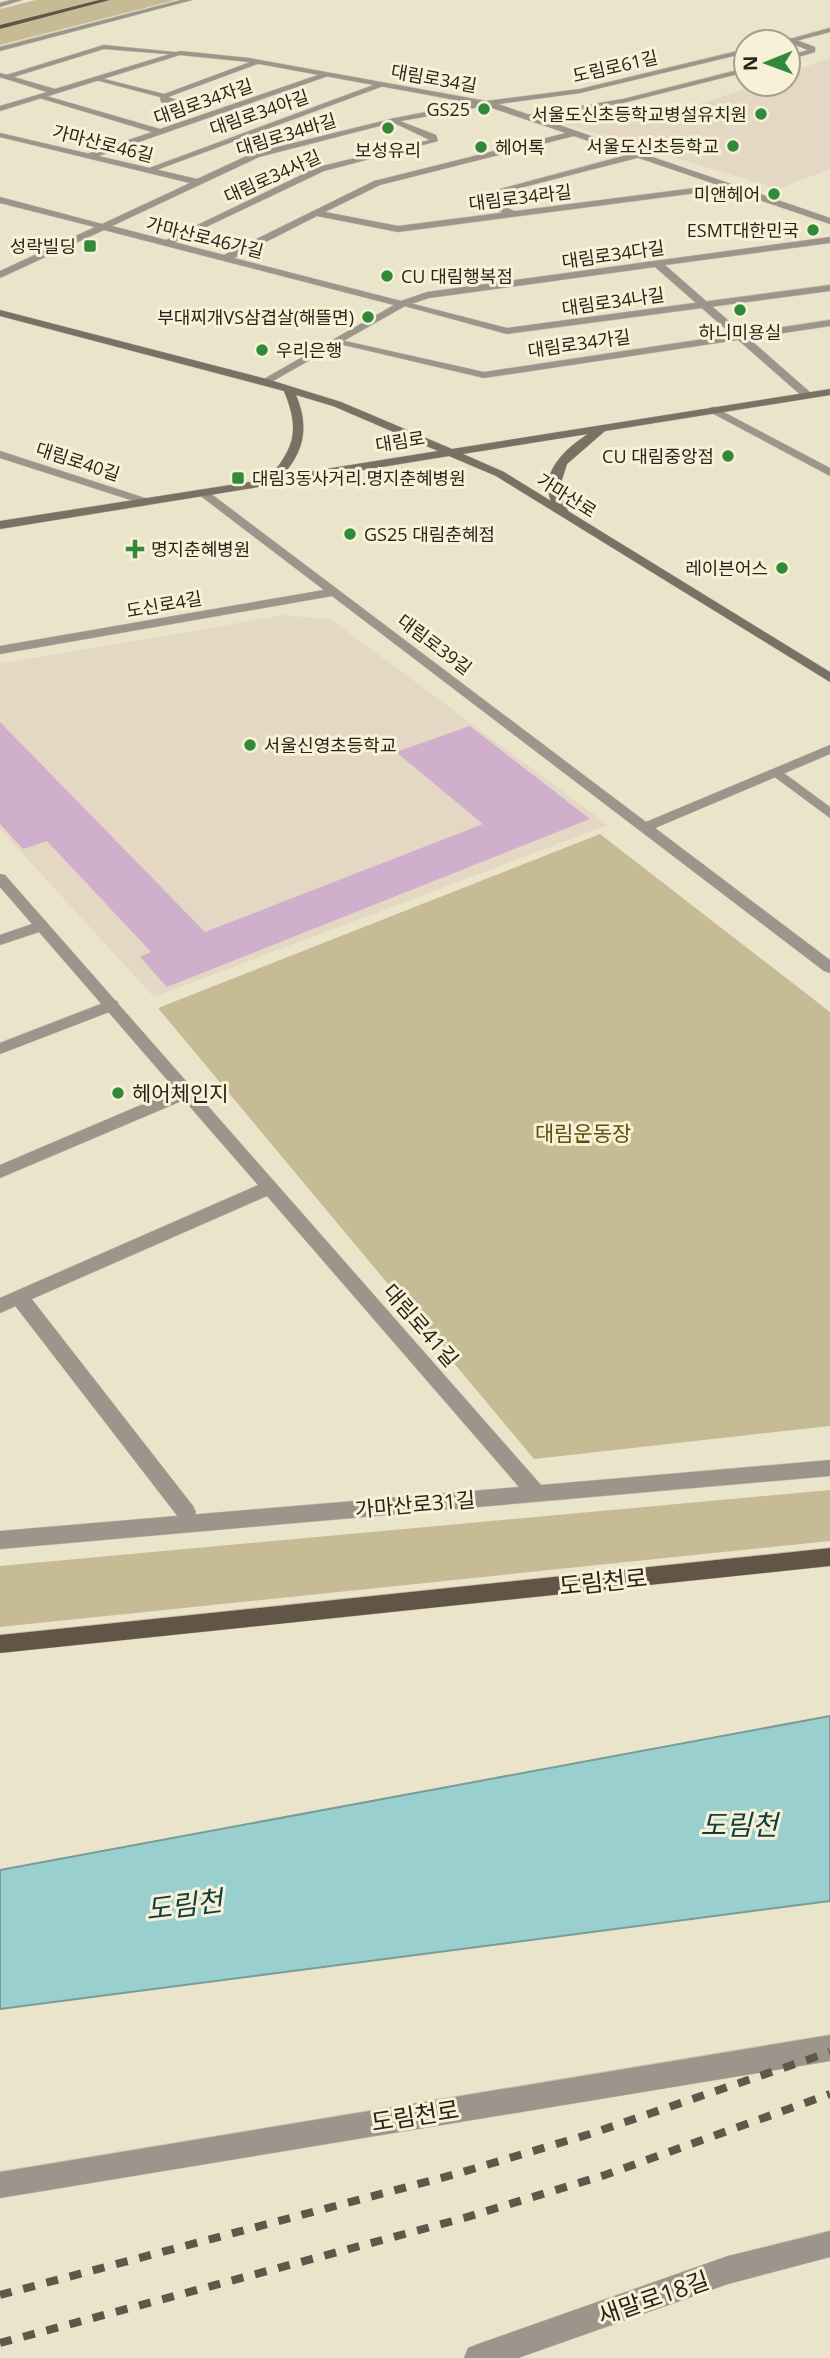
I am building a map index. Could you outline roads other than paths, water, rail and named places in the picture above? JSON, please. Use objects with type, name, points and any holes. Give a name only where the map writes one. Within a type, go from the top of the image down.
[{"type":"main road","points":[[0,27],[107,0]]},
{"type":"main road","name":"가마산로","points":[[0,313],[266,382],[337,404],[500,474],[830,678]]},
{"type":"main road","points":[[273,480],[292,456],[301,433],[300,414],[288,389]]},
{"type":"main road","name":"대림로","points":[[0,525],[830,392]]},
{"type":"main road","points":[[564,514],[553,491],[554,478],[573,449],[590,436],[619,425]]},
{"type":"main road","name":"도림천로","points":[[0,1644],[830,1557]]},
{"type":"street","points":[[0,5],[19,0]]},
{"type":"street","points":[[0,49],[189,0]]},
{"type":"street","points":[[802,37],[830,30]]},
{"type":"street","points":[[802,46],[812,49],[811,52],[802,54]]},
{"type":"street","name":"가마산로46길","points":[[2,76],[104,47],[180,53]]},
{"type":"street","name":"대림로34길","points":[[180,53],[260,62],[490,104],[830,222]]},
{"type":"street","name":"가마산로46길","points":[[0,109],[180,53]]},
{"type":"street","name":"도림로61길","points":[[490,104],[609,86],[732,55]]},
{"type":"street","points":[[96,79],[163,96],[260,62]]},
{"type":"street","points":[[524,116],[623,101],[732,74]]},
{"type":"street","name":"대림로34자길","points":[[90,156],[327,75]]},
{"type":"street","name":"가마산로46길","points":[[2,76],[56,92]]},
{"type":"street","name":"대림로34아길","points":[[148,170],[382,85]]},
{"type":"street","points":[[163,96],[164,100],[182,105]]},
{"type":"street","name":"가마산로46길","points":[[40,97],[160,132]]},
{"type":"street","name":"대림로34바길","points":[[102,227],[256,155],[395,120],[490,104]]},
{"type":"street","name":"대림로34사길","points":[[165,243],[321,169],[434,141],[433,137],[395,120]]},
{"type":"street","name":"대림로34라길","points":[[224,259],[377,183],[575,133]]},
{"type":"street","name":"가마산로46길","points":[[0,135],[198,183]]},
{"type":"street","points":[[513,214],[480,199],[479,196],[638,155]]},
{"type":"street","name":"대림로34라길","points":[[316,213],[398,229],[729,187]]},
{"type":"street","name":"가마산로46가길","points":[[0,200],[402,304]]},
{"type":"street","points":[[0,275],[102,227]]},
{"type":"street","name":"대림로34다길","points":[[402,304],[427,295],[830,240]]},
{"type":"street","points":[[658,264],[807,395]]},
{"type":"street","name":"대림로34나길","points":[[402,304],[507,331],[830,288]]},
{"type":"street","points":[[266,382],[402,304]]},
{"type":"street","name":"대림로34가길","points":[[336,342],[484,375],[830,323]]},
{"type":"street","points":[[713,410],[830,473]]},
{"type":"street","name":"대림로40길","points":[[0,454],[144,501]]},
{"type":"street","name":"대림로39길","points":[[202,492],[830,968]]},
{"type":"street","name":"도신로4길","points":[[0,650],[334,592]]},
{"type":"street","points":[[646,827],[830,749]]},
{"type":"street","points":[[777,772],[830,814]]},
{"type":"street","name":"대림로41길","points":[[0,878],[537,1494]]},
{"type":"street","points":[[0,940],[42,926]]},
{"type":"street","points":[[0,1049],[111,1005]]},
{"type":"street","points":[[0,1172],[187,1092]]},
{"type":"street","points":[[0,1306],[270,1187]]},
{"type":"street","points":[[20,1297],[186,1512]]},
{"type":"street","name":"가마산로31길","points":[[0,1540],[830,1468]]},
{"type":"street","name":"도림천로","points":[[0,2185],[830,2048]]},
{"type":"street","name":"새말로18길","points":[[478,2358],[728,2270],[830,2244]]},
{"type":"water","name":"도림천","points":[[830,1716],[830,1901],[0,2009],[0,1870]]},
{"type":"railway","points":[[0,2295],[456,2174],[590,2134],[830,2052]]},
{"type":"railway","points":[[0,2343],[464,2218],[605,2175],[830,2094]]},
{"type":"place","name":"GS25","points":[[484,109]]},
{"type":"place","name":"서울도신초등학교병설유치원","points":[[761,114]]},
{"type":"place","name":"보성유리","points":[[388,128]]},
{"type":"place","name":"서울도신초등학교","points":[[733,146]]},
{"type":"place","name":"헤어톡","points":[[481,147]]},
{"type":"place","name":"미앤헤어","points":[[774,194]]},
{"type":"place","name":"ESMT대한민국","points":[[813,230]]},
{"type":"place","name":"성락빌딩","points":[[90,246]]},
{"type":"place","name":"CU 대림행복점","points":[[387,276]]},
{"type":"place","name":"하니미용실","points":[[740,310]]},
{"type":"place","name":"부대찌개VS삼겹살(해뜰면)","points":[[368,317]]},
{"type":"place","name":"우리은행","points":[[262,350]]},
{"type":"place","name":"CU 대림중앙점","points":[[728,456]]},
{"type":"place","name":"대림3동사거리.명지춘혜병원","points":[[238,478]]},
{"type":"place","name":"GS25 대림춘혜점","points":[[350,534]]},
{"type":"place","name":"명지춘혜병원","points":[[135,549]]},
{"type":"place","name":"레이븐어스","points":[[782,568]]},
{"type":"place","name":"서울신영초등학교","points":[[250,745]]},
{"type":"place","name":"헤어체인지","points":[[118,1093]]},
{"type":"park label","name":"대림운동장","points":[[583,1133]]}]
